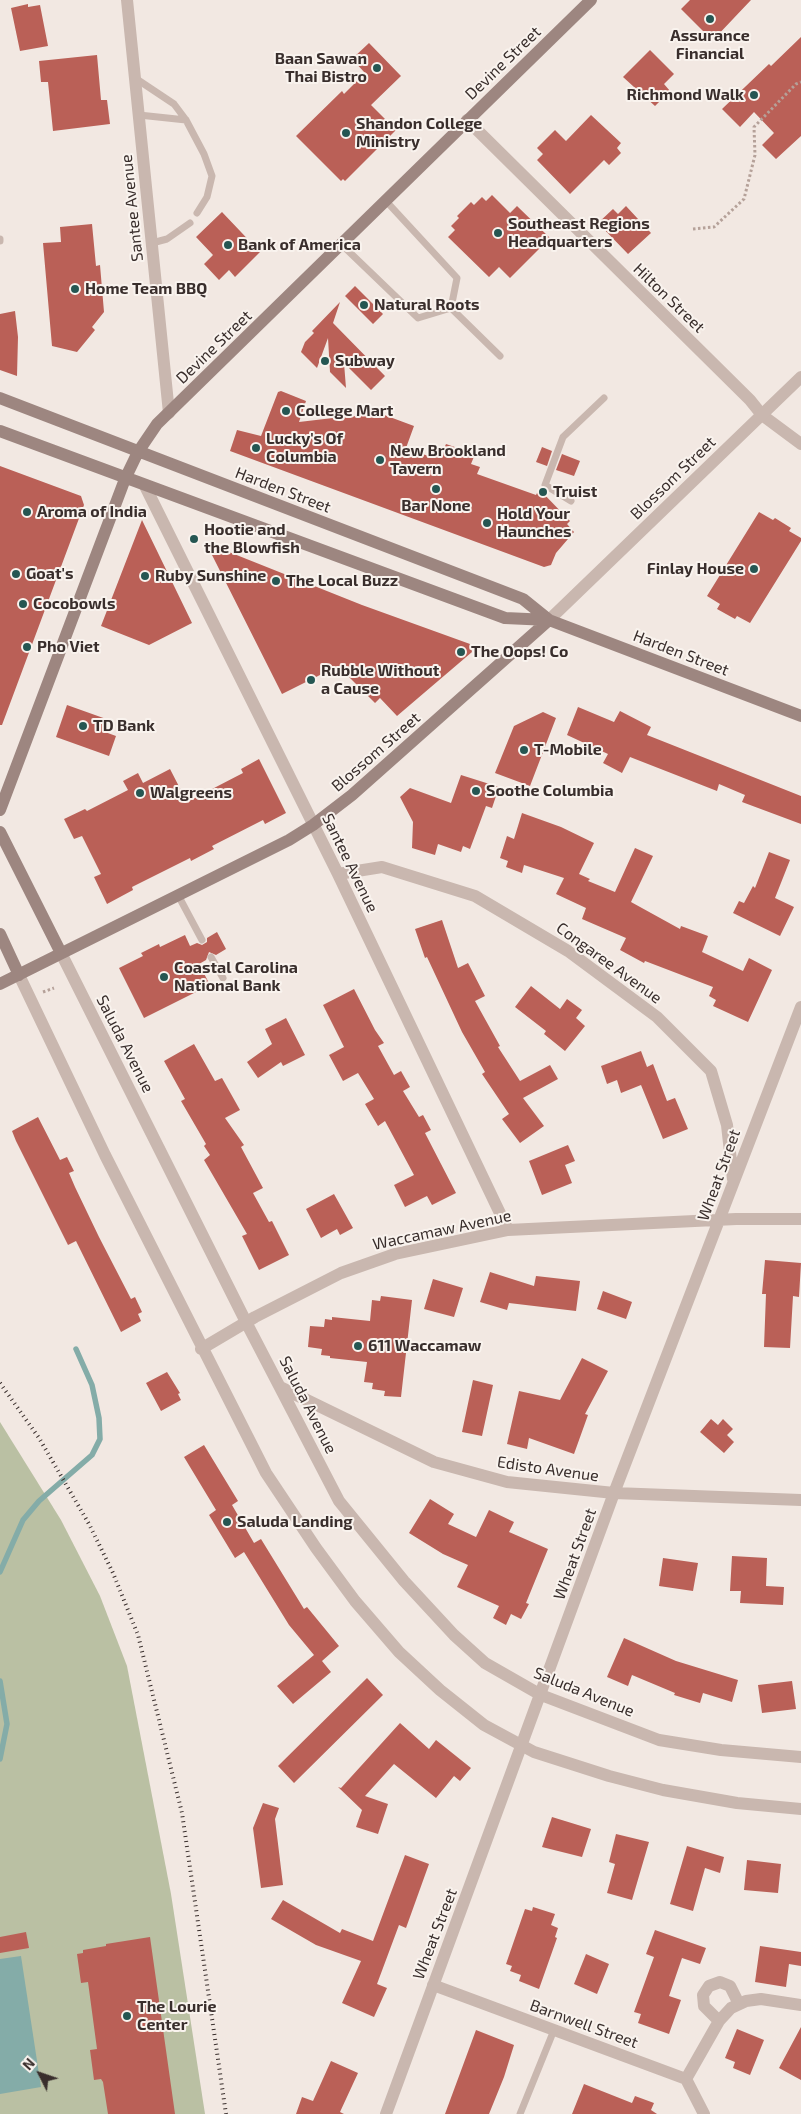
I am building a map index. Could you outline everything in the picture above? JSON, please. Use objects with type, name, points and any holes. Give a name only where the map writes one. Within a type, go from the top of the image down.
[{"type":"main road","name":"Devine Street","points":[[0,810],[125,479],[138,452],[157,424],[590,0]]},
{"type":"main road","name":"Harden Street","points":[[0,398],[523,599],[549,620],[801,716]]},
{"type":"main road","name":"Harden Street","points":[[0,432],[505,618],[549,620]]},
{"type":"main road","name":"Blossom Street","points":[[0,984],[313,825],[359,789],[549,620]]},
{"type":"main road","name":"Saluda Avenue","points":[[0,832],[61,953]]},
{"type":"main road","points":[[0,934],[19,975]]},
{"type":"street","name":"Santee Avenue","points":[[127,0],[169,413]]},
{"type":"street","name":"Hilton Street","points":[[468,120],[750,400],[762,415],[801,444]]},
{"type":"street","name":"Blossom Street","points":[[549,620],[801,377]]},
{"type":"street","name":"Santee Avenue","points":[[145,486],[338,874],[508,1230]]},
{"type":"street","name":"Congaree Avenue","points":[[338,874],[382,867],[475,896],[568,951],[657,1017],[711,1071],[727,1125],[733,1181]]},
{"type":"street","name":"Saluda Avenue","points":[[61,953],[246,1322],[339,1501],[404,1581],[454,1635],[485,1663],[541,1695],[659,1740],[721,1750],[801,1757]]},
{"type":"street","points":[[19,975],[28,998],[201,1349],[266,1473],[316,1548],[355,1601],[399,1652],[440,1690],[484,1725],[522,1747],[565,1763],[663,1790],[738,1804],[801,1809]]},
{"type":"street","name":"Wheat Street","points":[[386,2114],[614,1493],[801,1006]]},
{"type":"street","name":"Waccamaw Avenue","points":[[201,1349],[246,1322],[350,1270],[395,1254],[508,1230],[720,1220],[801,1219]]},
{"type":"street","name":"Edisto Avenue","points":[[280,1386],[434,1462],[507,1482],[614,1493],[801,1500]]},
{"type":"street","points":[[719,2021],[704,2006],[703,1995],[709,1986],[720,1982],[730,1986],[739,2004]]},
{"type":"street","name":"Barnwell Street","points":[[433,1985],[686,2079]]},
{"type":"street","points":[[704,2114],[686,2079],[719,2021],[731,2008],[739,2004],[762,1999],[801,2005]]},
{"type":"lane","points":[[135,78],[174,104],[186,120],[204,154],[212,176],[207,196],[197,213]]},
{"type":"lane","points":[[139,115],[186,120]]},
{"type":"lane","points":[[386,201],[458,278],[451,308]]},
{"type":"lane","points":[[152,243],[167,239],[190,223]]},
{"type":"lane","points":[[341,244],[418,318],[451,308]]},
{"type":"lane","points":[[451,308],[500,356]]},
{"type":"lane","points":[[571,501],[545,484],[563,437],[604,398]]},
{"type":"lane","points":[[178,895],[202,940]]},
{"type":"lane","points":[[211,957],[223,978]]},
{"type":"lane","points":[[520,2114],[554,2030]]},
{"type":"path","points":[[693,229],[714,227],[744,199],[755,155],[754,127],[796,84],[801,82]]},
{"type":"path","points":[[40,993],[54,988]]},
{"type":"green space","points":[[0,1422],[61,1520],[100,1596],[127,1666],[171,1894],[205,2114],[0,2114]]},
{"type":"water","points":[[21,1956],[41,2087],[0,2094],[0,1959]]},
{"type":"building","name":"Assurance Financial","points":[[690,0],[751,0],[715,38],[709,32],[707,35],[681,9]]},
{"type":"building","points":[[28,4],[28,7],[40,5],[48,46],[20,51],[11,8]]},
{"type":"building","points":[[801,37],[801,136],[776,159],[762,145],[774,133],[754,112],[740,127],[722,109],[769,64],[771,66]]},
{"type":"building","name":"Shandon College Ministry","points":[[369,43],[401,76],[371,105],[396,130],[345,181],[343,179],[341,181],[296,136],[342,91],[344,94],[365,73],[352,59]]},
{"type":"building","points":[[650,50],[674,74],[664,84],[670,91],[655,106],[623,77]]},
{"type":"building","points":[[97,55],[101,100],[107,100],[110,124],[53,131],[48,82],[41,82],[39,61]]},
{"type":"building","points":[[591,115],[621,143],[617,148],[621,153],[609,165],[604,160],[570,194],[537,160],[543,154],[537,148],[555,130],[566,141]]},
{"type":"building","name":"Southeast Regions Headquarters","points":[[492,195],[510,213],[517,206],[550,238],[510,278],[499,267],[489,277],[448,237],[455,230],[451,226],[459,218],[457,216],[471,202],[474,205],[482,197],[486,201]]},
{"type":"building","points":[[626,206],[651,233],[628,254],[598,223],[613,209],[618,214]]},
{"type":"building","name":"Bank of America","points":[[222,212],[260,252],[235,277],[229,270],[219,280],[204,264],[213,255],[196,237]]},
{"type":"building","name":"Home Team BBQ","points":[[92,224],[96,266],[100,265],[104,312],[92,327],[95,330],[77,352],[52,346],[43,243],[61,242],[60,227]]},
{"type":"building","name":"Natural Roots","points":[[355,286],[383,314],[373,324],[345,296]]},
{"type":"building","points":[[340,302],[333,323],[385,376],[371,390],[344,363],[346,388],[330,372],[328,338],[317,368],[301,352],[305,342],[314,333],[312,331]]},
{"type":"building","points":[[15,311],[18,337],[17,376],[0,370],[0,314]]},
{"type":"building","points":[[281,391],[306,401],[299,422],[333,418],[332,414],[348,412],[348,417],[379,413],[414,426],[406,448],[434,458],[436,451],[442,453],[446,444],[475,454],[471,464],[480,467],[477,474],[536,495],[539,489],[570,521],[567,524],[574,532],[556,553],[551,565],[544,567],[230,451],[237,430],[261,436],[278,392]]},
{"type":"building","points":[[542,447],[552,451],[547,466],[536,462]]},
{"type":"building","points":[[562,454],[580,461],[574,476],[556,470]]},
{"type":"building","points":[[0,466],[81,496],[84,505],[2,725],[0,725]]},
{"type":"building","name":"Finlay House","points":[[759,512],[773,520],[775,518],[791,528],[789,531],[801,538],[801,541],[750,623],[737,616],[735,619],[717,609],[720,604],[707,596]]},
{"type":"building","name":"Ruby Sunshine","points":[[142,520],[192,623],[149,645],[101,626]]},
{"type":"building","points":[[219,548],[362,605],[470,644],[472,652],[397,716],[380,698],[375,703],[338,666],[282,694],[212,555]]},
{"type":"building","name":"TD Bank","points":[[67,705],[109,720],[105,732],[116,736],[109,756],[56,737]]},
{"type":"building","points":[[578,707],[614,722],[620,711],[651,727],[647,735],[801,796],[801,824],[742,802],[745,795],[719,784],[717,791],[630,757],[622,773],[603,763],[608,754],[567,735]]},
{"type":"building","name":"T-Mobile","points":[[543,712],[556,718],[530,786],[495,773],[514,726]]},
{"type":"building","name":"Walgreens","points":[[259,759],[286,813],[265,824],[263,820],[212,846],[214,849],[191,861],[190,858],[132,887],[133,890],[107,904],[94,877],[101,874],[82,836],[74,839],[64,819],[85,809],[87,811],[128,790],[123,781],[138,773],[143,783],[170,769],[187,802],[243,773],[241,769]]},
{"type":"building","points":[[461,775],[499,787],[492,808],[486,806],[470,849],[463,846],[461,852],[438,844],[435,855],[412,848],[413,822],[400,797],[410,788],[451,803]]},
{"type":"building","points":[[522,813],[561,827],[594,843],[579,874],[590,879],[588,881],[615,892],[635,848],[653,856],[631,902],[680,929],[681,926],[708,936],[702,952],[743,971],[749,958],[772,970],[748,1022],[713,1006],[716,1000],[709,996],[713,987],[645,961],[644,963],[620,950],[626,938],[582,919],[586,908],[556,894],[564,878],[524,865],[522,873],[506,867],[508,861],[500,858],[507,836],[514,839]]},
{"type":"building","points":[[769,852],[790,860],[775,898],[794,907],[780,936],[733,913],[739,901],[744,903],[753,886],[755,888]]},
{"type":"building","points":[[442,920],[458,968],[468,963],[485,996],[475,1001],[500,1046],[498,1047],[520,1081],[550,1065],[558,1079],[523,1098],[544,1126],[520,1143],[502,1119],[509,1114],[482,1074],[485,1072],[462,1032],[427,957],[425,958],[415,929]]},
{"type":"building","name":"Coastal Carolina National Bank","points":[[217,932],[226,949],[216,955],[209,952],[206,960],[199,964],[210,985],[144,1018],[119,968],[143,956],[141,953],[159,944],[160,947],[185,935],[190,946],[197,943],[202,945],[207,942],[207,938]]},
{"type":"building","points":[[531,986],[560,1009],[567,999],[582,1010],[576,1018],[585,1026],[565,1051],[544,1034],[546,1031],[515,1007]]},
{"type":"building","points":[[354,989],[375,1030],[384,1043],[378,1046],[394,1075],[401,1071],[410,1087],[403,1091],[419,1117],[423,1115],[431,1130],[425,1133],[456,1193],[432,1205],[427,1196],[405,1207],[394,1185],[414,1175],[385,1121],[378,1126],[365,1104],[374,1099],[358,1073],[343,1081],[329,1055],[344,1047],[323,1005]]},
{"type":"building","points":[[286,1018],[305,1055],[283,1066],[281,1062],[258,1078],[247,1062],[272,1044],[265,1029]]},
{"type":"building","points":[[194,1044],[215,1081],[222,1078],[240,1110],[225,1118],[244,1145],[241,1147],[263,1188],[253,1193],[269,1222],[272,1221],[289,1255],[259,1270],[242,1236],[247,1234],[204,1160],[210,1155],[204,1146],[206,1144],[181,1101],[185,1099],[164,1061]]},
{"type":"building","points":[[641,1051],[647,1067],[653,1064],[667,1101],[675,1098],[688,1129],[663,1139],[641,1085],[621,1093],[617,1080],[607,1084],[601,1066]]},
{"type":"building","points":[[38,1117],[60,1160],[67,1157],[74,1171],[69,1173],[99,1237],[131,1299],[135,1297],[142,1312],[138,1314],[141,1321],[121,1332],[76,1241],[68,1245],[12,1131]]},
{"type":"building","points":[[568,1145],[575,1161],[565,1165],[572,1183],[542,1195],[529,1161]]},
{"type":"building","points":[[334,1194],[353,1228],[340,1235],[337,1229],[321,1238],[306,1209]]},
{"type":"building","points":[[765,1260],[801,1263],[799,1297],[793,1296],[790,1348],[764,1347],[766,1294],[762,1294]]},
{"type":"building","points":[[490,1272],[534,1286],[536,1276],[580,1281],[576,1311],[509,1303],[507,1310],[480,1302]]},
{"type":"building","points":[[433,1279],[463,1288],[454,1317],[424,1309]]},
{"type":"building","points":[[603,1291],[632,1302],[626,1319],[597,1309]]},
{"type":"building","name":"611 Waccamaw","points":[[381,1296],[412,1300],[401,1397],[384,1396],[385,1391],[372,1389],[373,1383],[364,1382],[367,1362],[330,1358],[330,1356],[321,1355],[322,1349],[308,1347],[310,1326],[324,1327],[325,1319],[332,1320],[332,1317],[370,1321],[372,1300],[380,1301]]},
{"type":"building","points":[[582,1358],[608,1371],[585,1414],[588,1415],[574,1454],[529,1438],[527,1449],[507,1444],[519,1391],[560,1400]]},
{"type":"building","points":[[167,1372],[180,1393],[178,1394],[181,1400],[161,1411],[146,1383]]},
{"type":"building","points":[[473,1380],[493,1385],[482,1436],[462,1432]]},
{"type":"building","points":[[711,1419],[718,1425],[723,1419],[733,1429],[727,1435],[734,1442],[724,1453],[700,1432]]},
{"type":"building","points":[[204,1445],[238,1501],[232,1505],[254,1543],[261,1539],[304,1609],[307,1607],[339,1646],[322,1661],[331,1672],[293,1704],[277,1686],[314,1655],[289,1625],[244,1552],[235,1558],[209,1515],[216,1510],[184,1457]]},
{"type":"building","points":[[430,1499],[454,1514],[448,1524],[476,1537],[489,1510],[514,1522],[509,1532],[548,1549],[526,1603],[529,1604],[521,1619],[511,1614],[506,1625],[493,1618],[499,1606],[457,1587],[468,1565],[443,1554],[409,1533]]},
{"type":"building","points":[[732,1556],[767,1558],[766,1586],[784,1587],[783,1605],[740,1603],[741,1591],[730,1591]]},
{"type":"building","points":[[663,1558],[698,1563],[693,1591],[659,1586]]},
{"type":"building","points":[[624,1638],[676,1661],[738,1680],[732,1702],[703,1693],[700,1703],[674,1695],[675,1693],[632,1675],[628,1686],[607,1677]]},
{"type":"building","points":[[367,1678],[383,1695],[294,1783],[278,1766]]},
{"type":"building","points":[[792,1681],[796,1709],[762,1713],[758,1685]]},
{"type":"building","points":[[400,1723],[429,1749],[436,1740],[471,1768],[460,1781],[454,1776],[436,1798],[394,1764],[365,1796],[388,1804],[378,1834],[356,1827],[362,1810],[338,1787],[341,1788]]},
{"type":"building","points":[[263,1803],[279,1808],[275,1819],[283,1885],[261,1888],[253,1828]]},
{"type":"building","points":[[552,1817],[591,1829],[582,1857],[542,1847]]},
{"type":"building","points":[[616,1834],[649,1842],[632,1900],[607,1893],[615,1864],[609,1862]]},
{"type":"building","points":[[687,1846],[724,1857],[720,1873],[705,1868],[693,1911],[670,1904]]},
{"type":"building","points":[[405,1855],[429,1864],[406,1928],[399,1925],[377,1984],[387,1988],[374,2017],[342,2003],[361,1961],[316,1945],[271,1919],[283,1900],[340,1933],[342,1929],[373,1941]]},
{"type":"building","points":[[747,1860],[781,1864],[778,1893],[744,1890]]},
{"type":"building","points":[[533,1907],[555,1914],[551,1925],[558,1928],[555,1937],[557,1938],[539,1989],[519,1981],[521,1975],[510,1971],[512,1966],[506,1964],[525,1909],[532,1911]]},
{"type":"building","points":[[655,1930],[706,1948],[700,1964],[682,1958],[669,1996],[681,2000],[669,2034],[638,2023],[641,2014],[634,2012],[654,1957],[646,1954]]},
{"type":"building","points":[[26,1932],[29,1948],[0,1953],[0,1937]]},
{"type":"building","name":"The Lourie Center","points":[[150,1937],[175,2114],[108,2114],[103,2082],[101,2079],[94,2080],[90,2050],[97,2049],[88,1982],[81,1983],[77,1954],[83,1953],[83,1950],[106,1946],[106,1944]]},
{"type":"building","points":[[760,1946],[801,1952],[801,1966],[789,1964],[786,1987],[755,1982]]},
{"type":"building","points":[[586,1954],[609,1964],[597,1994],[574,1984]]},
{"type":"building","points":[[801,2027],[801,2080],[779,2068]]},
{"type":"building","points":[[737,2029],[764,2040],[750,2075],[733,2068],[735,2062],[725,2058]]},
{"type":"building","points":[[476,2030],[514,2045],[504,2077],[489,2114],[445,2114]]},
{"type":"building","points":[[331,2061],[358,2073],[340,2112],[344,2114],[296,2114],[302,2097],[313,2101]]},
{"type":"building","points":[[584,2084],[632,2103],[635,2096],[654,2103],[651,2110],[657,2114],[572,2114]]},
{"type":"waterway","points":[[0,1572],[23,1520],[39,1501],[92,1455],[100,1439],[99,1418],[92,1385],[76,1349]]},
{"type":"waterway","points":[[0,1681],[7,1724],[0,1759]]},
{"type":"railway","points":[[0,1383],[39,1438],[89,1524],[113,1573],[138,1635],[182,1813],[226,2114]]},
{"type":"place","name":"Assurance Financial","points":[[710,19]]},
{"type":"place","name":"Baan Sawan Thai Bistro","points":[[377,68]]},
{"type":"place","name":"Richmond Walk","points":[[754,95]]},
{"type":"place","name":"Shandon College Ministry","points":[[346,133]]},
{"type":"place","name":"Southeast Regions Headquarters","points":[[498,233]]},
{"type":"place","name":"Bank of America","points":[[228,245]]},
{"type":"place","name":"Home Team BBQ","points":[[75,289]]},
{"type":"place","name":"Natural Roots","points":[[364,305]]},
{"type":"place","name":"Subway","points":[[325,361]]},
{"type":"place","name":"College Mart","points":[[286,411]]},
{"type":"place","name":"Lucky's Of Columbia","points":[[256,448]]},
{"type":"place","name":"New Brookland Tavern","points":[[380,460]]},
{"type":"place","name":"Bar None","points":[[436,489]]},
{"type":"place","name":"Truist","points":[[543,492]]},
{"type":"place","name":"Aroma of India","points":[[27,512]]},
{"type":"place","name":"Hold Your Haunches","points":[[487,523]]},
{"type":"place","name":"Hootie and the Blowfish","points":[[194,539]]},
{"type":"place","name":"Finlay House","points":[[754,569]]},
{"type":"place","name":"Goat's","points":[[16,574]]},
{"type":"place","name":"Ruby Sunshine","points":[[145,576]]},
{"type":"place","name":"The Local Buzz","points":[[276,581]]},
{"type":"place","name":"Cocobowls","points":[[23,604]]},
{"type":"place","name":"Pho Viet","points":[[27,647]]},
{"type":"place","name":"The Oops! Co","points":[[461,652]]},
{"type":"place","name":"Rubble Without a Cause","points":[[311,680]]},
{"type":"place","name":"TD Bank","points":[[83,726]]},
{"type":"place","name":"T-Mobile","points":[[524,750]]},
{"type":"place","name":"Soothe Columbia","points":[[476,791]]},
{"type":"place","name":"Walgreens","points":[[140,793]]},
{"type":"place","name":"Coastal Carolina National Bank","points":[[164,977]]},
{"type":"place","name":"611 Waccamaw","points":[[358,1346]]},
{"type":"place","name":"Saluda Landing","points":[[227,1522]]},
{"type":"place","name":"The Lourie Center","points":[[127,2016]]}]
